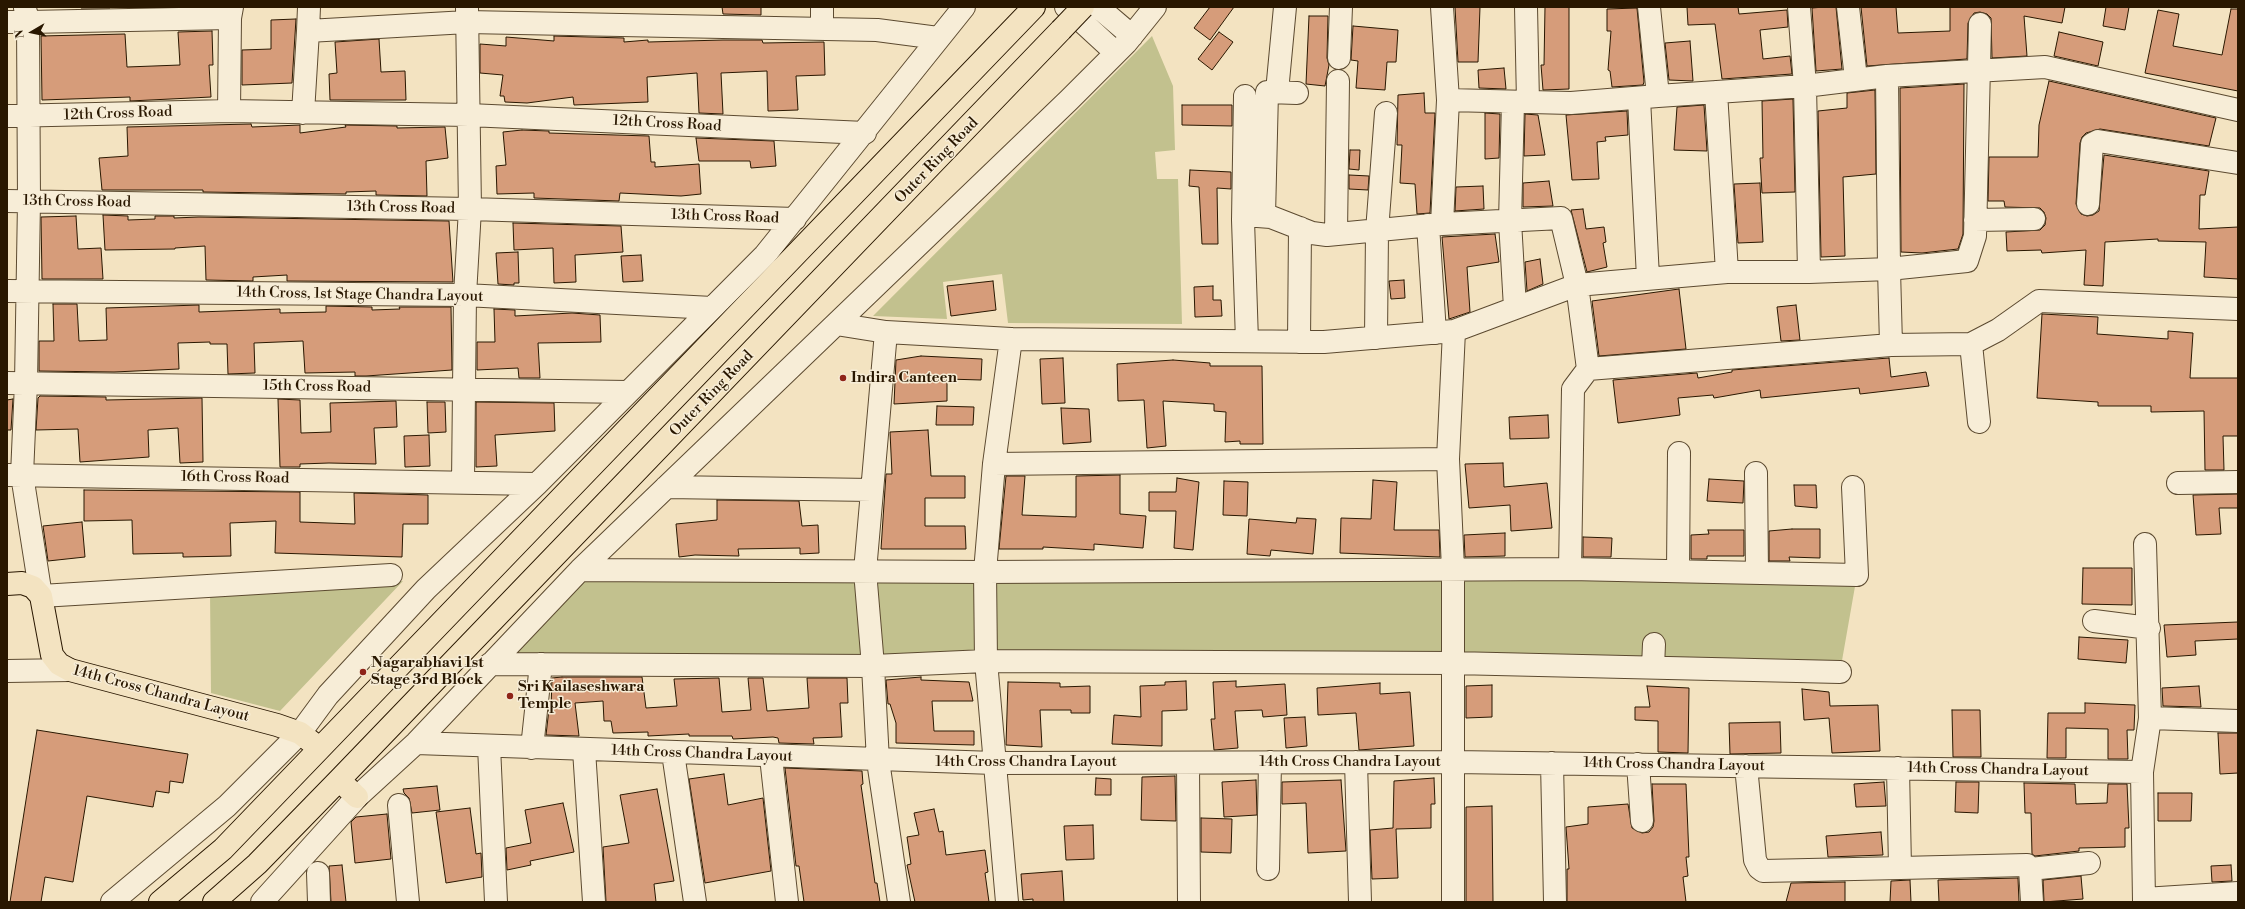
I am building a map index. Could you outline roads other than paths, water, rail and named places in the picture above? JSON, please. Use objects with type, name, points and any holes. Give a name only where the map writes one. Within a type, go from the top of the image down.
[{"type":"main road","name":"Outer Ring Road","points":[[214,902],[257,864],[339,780],[771,334],[1083,7]]},
{"type":"main road","points":[[160,902],[223,849],[1033,8]]},
{"type":"main road","points":[[7,584],[22,584],[33,587],[41,596]]},
{"type":"main road","name":"14th Cross Chandra Layout","points":[[41,596],[52,654],[59,664],[70,670],[277,725],[300,733],[319,748]]},
{"type":"main road","points":[[339,780],[357,797]]},
{"type":"street","points":[[303,112],[309,7]]},
{"type":"street","points":[[822,7],[822,28]]},
{"type":"street","points":[[112,902],[227,806],[300,733],[328,695],[426,589],[537,484],[764,256],[865,133],[938,38],[964,7]]},
{"type":"street","points":[[1066,7],[1116,53]]},
{"type":"street","points":[[1098,7],[1132,36]]},
{"type":"street","points":[[262,902],[357,797],[416,743],[580,570],[1116,53],[1132,36],[1155,7]]},
{"type":"street","points":[[1278,81],[1285,7]]},
{"type":"street","points":[[1339,58],[1341,7]]},
{"type":"street","points":[[1442,7],[1448,100],[1435,224],[1445,332],[1452,569],[1454,762],[1453,902]]},
{"type":"street","points":[[1515,308],[1510,221],[1526,7]]},
{"type":"street","points":[[1648,278],[1649,7]]},
{"type":"street","points":[[1799,7],[1805,86],[1809,272]]},
{"type":"street","points":[[1848,7],[1856,79]]},
{"type":"street","points":[[229,111],[231,13],[20,17],[29,116],[29,201],[16,291],[14,475],[41,596],[391,575]]},
{"type":"street","points":[[308,31],[467,14],[877,30],[938,38]]},
{"type":"street","points":[[463,482],[465,295],[470,209],[467,14]]},
{"type":"street","points":[[836,324],[886,332],[1011,339],[1300,342],[1376,338],[1445,332],[1577,285],[1727,272],[1809,272],[1888,269],[1967,261],[1975,236],[1980,24]]},
{"type":"street","points":[[1448,100],[1571,103],[1805,86],[1887,76],[2045,67],[2238,110]]},
{"type":"street","points":[[1887,76],[1888,269],[1891,345]]},
{"type":"street","points":[[1336,234],[1338,81]]},
{"type":"street","points":[[1247,341],[1254,216],[1266,92],[1297,93]]},
{"type":"street","points":[[1716,92],[1727,272]]},
{"type":"street","points":[[1245,96],[1254,216]]},
{"type":"street","name":"12th Cross Road","points":[[7,116],[229,111],[469,115],[865,133]]},
{"type":"street","points":[[1376,338],[1377,231],[1386,113]]},
{"type":"street","points":[[2088,204],[2092,144],[2098,141],[2238,163]]},
{"type":"street","name":"13th Cross Road","points":[[7,201],[470,209],[795,219]]},
{"type":"street","points":[[1254,216],[1300,228],[1319,235],[1377,231],[1435,224],[1562,218],[1577,285],[1588,369],[1573,389],[1570,569]]},
{"type":"street","points":[[1975,220],[2034,219]]},
{"type":"street","points":[[1300,228],[1300,342]]},
{"type":"street","name":"14th Cross, 1st Stage Chandra Layout","points":[[16,291],[465,295],[712,308]]},
{"type":"street","points":[[1588,369],[1891,345],[1971,344],[1998,330],[2038,301],[2238,309]]},
{"type":"street","points":[[886,332],[865,571],[873,666],[878,761],[899,902]]},
{"type":"street","points":[[1007,902],[986,661],[985,572],[994,464],[1011,339]]},
{"type":"street","points":[[1971,344],[1979,422]]},
{"type":"street","name":"15th Cross Road","points":[[16,383],[463,388],[628,392]]},
{"type":"street","points":[[1678,571],[1679,452]]},
{"type":"street","points":[[994,464],[1448,459]]},
{"type":"street","points":[[1756,473],[1758,573]]},
{"type":"street","name":"16th Cross Road","points":[[14,475],[537,484]]},
{"type":"street","points":[[2178,483],[2238,482]]},
{"type":"street","points":[[666,487],[872,490]]},
{"type":"street","points":[[580,570],[985,572],[1570,569],[1856,575],[1853,487]]},
{"type":"street","points":[[2145,544],[2149,628],[2150,718],[2142,772],[2144,901],[2238,893]]},
{"type":"street","points":[[2094,620],[2149,628]]},
{"type":"street","points":[[1653,667],[1654,644]]},
{"type":"street","points":[[490,664],[873,666],[986,661],[1453,663],[1840,672]]},
{"type":"street","points":[[532,748],[541,664]]},
{"type":"street","points":[[7,670],[70,670]]},
{"type":"street","points":[[2150,718],[2238,721]]},
{"type":"street","name":"14th Cross Chandra Layout","points":[[416,743],[878,761],[994,763],[1454,762],[2142,772]]},
{"type":"street","points":[[489,746],[496,902]]},
{"type":"street","points":[[584,750],[594,902]]},
{"type":"street","points":[[673,753],[695,902]]},
{"type":"street","points":[[771,757],[787,902]]},
{"type":"street","points":[[1188,762],[1189,902]]},
{"type":"street","points":[[1268,869],[1270,762]]},
{"type":"street","points":[[1356,762],[1360,902]]},
{"type":"street","points":[[1552,763],[1555,902]]},
{"type":"street","points":[[1638,764],[1642,821]]},
{"type":"street","points":[[1746,766],[1755,860],[1759,868],[1763,871],[2027,865],[2030,869],[2032,902]]},
{"type":"street","points":[[1898,768],[1900,868]]},
{"type":"street","points":[[399,805],[408,902]]},
{"type":"street","points":[[2030,869],[2089,863]]},
{"type":"street","points":[[318,873],[319,902]]},
{"type":"place","name":"Indira Canteen","points":[[843,378]]},
{"type":"place","name":"Nagarabhavi 1st Stage 3rd Block","points":[[363,672]]},
{"type":"place","name":"Sri Kailaseshwara Temple","points":[[510,696]]}]
